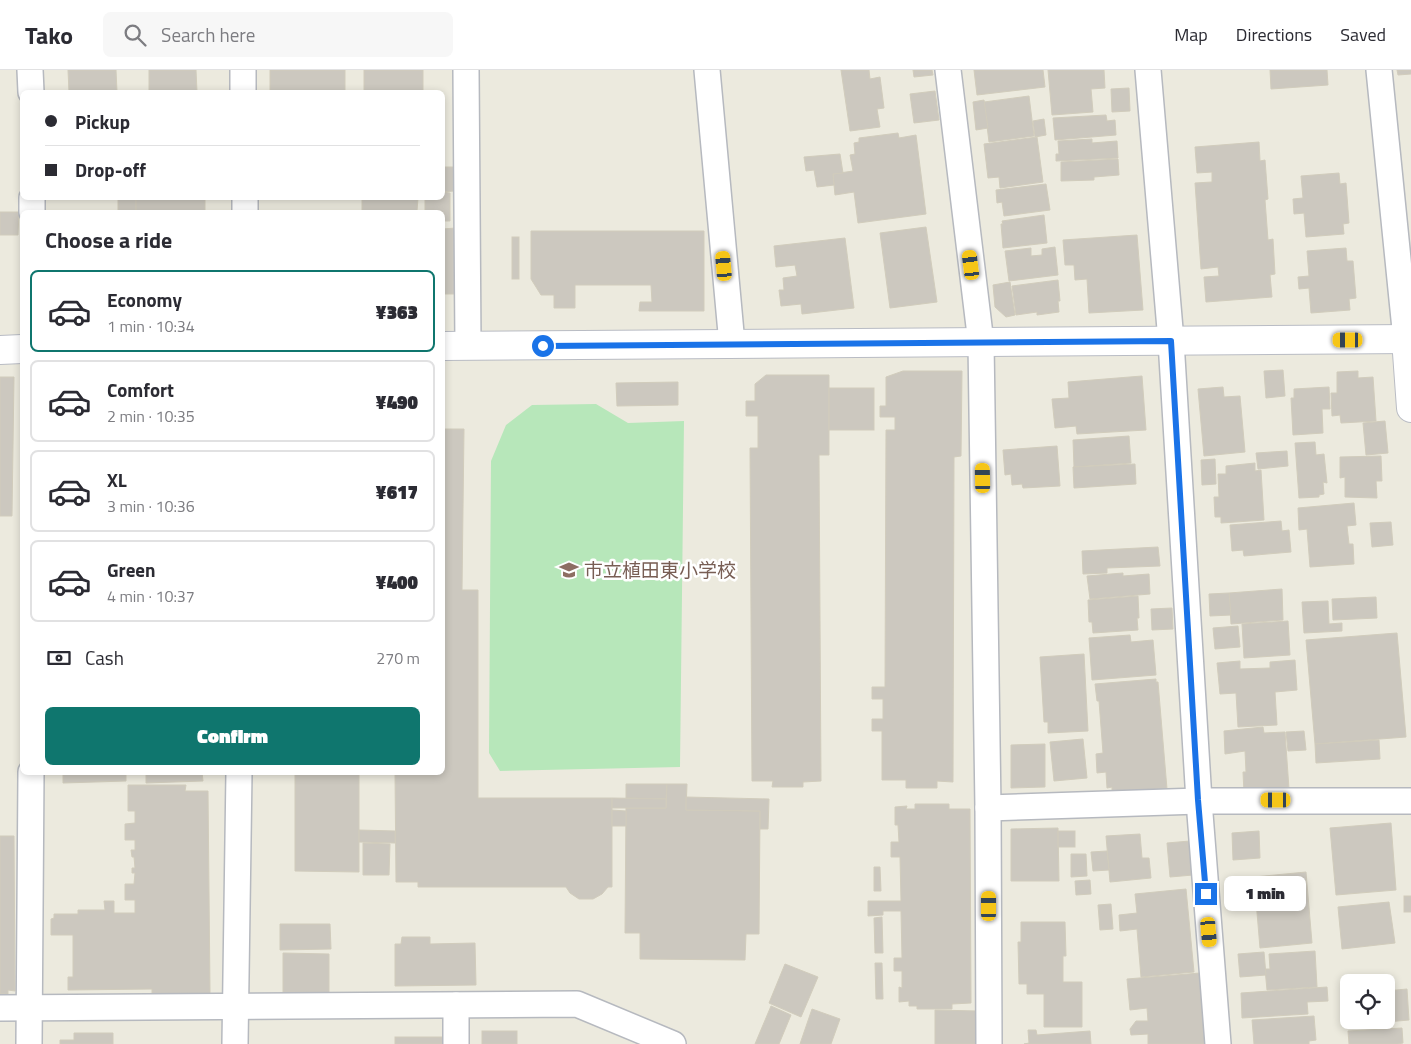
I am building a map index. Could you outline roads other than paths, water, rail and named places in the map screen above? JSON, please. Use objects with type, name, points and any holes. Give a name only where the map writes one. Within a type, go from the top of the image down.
[{"type":"street","points":[[30,70],[30,90]]},
{"type":"street","points":[[242,70],[243,90]]},
{"type":"street","points":[[466,70],[455,346],[1409,339]]},
{"type":"street","points":[[706,70],[732,344]]},
{"type":"street","points":[[948,70],[980,343],[988,808],[989,1044]]},
{"type":"street","points":[[1148,70],[1171,341],[1198,800],[1218,1044]]},
{"type":"street","points":[[1378,70],[1409,339],[1411,408]]},
{"type":"street","points":[[0,350],[20,349]]},
{"type":"street","points":[[29,1044],[31,775]]},
{"type":"street","points":[[235,1044],[239,775]]},
{"type":"street","points":[[988,808],[1198,800],[1411,800]]},
{"type":"street","points":[[0,1008],[577,1004],[673,1044]]},
{"type":"street","points":[[456,1005],[456,1044]]},
{"type":"place","name":"市立植田東小学校","points":[[569,570]]}]
